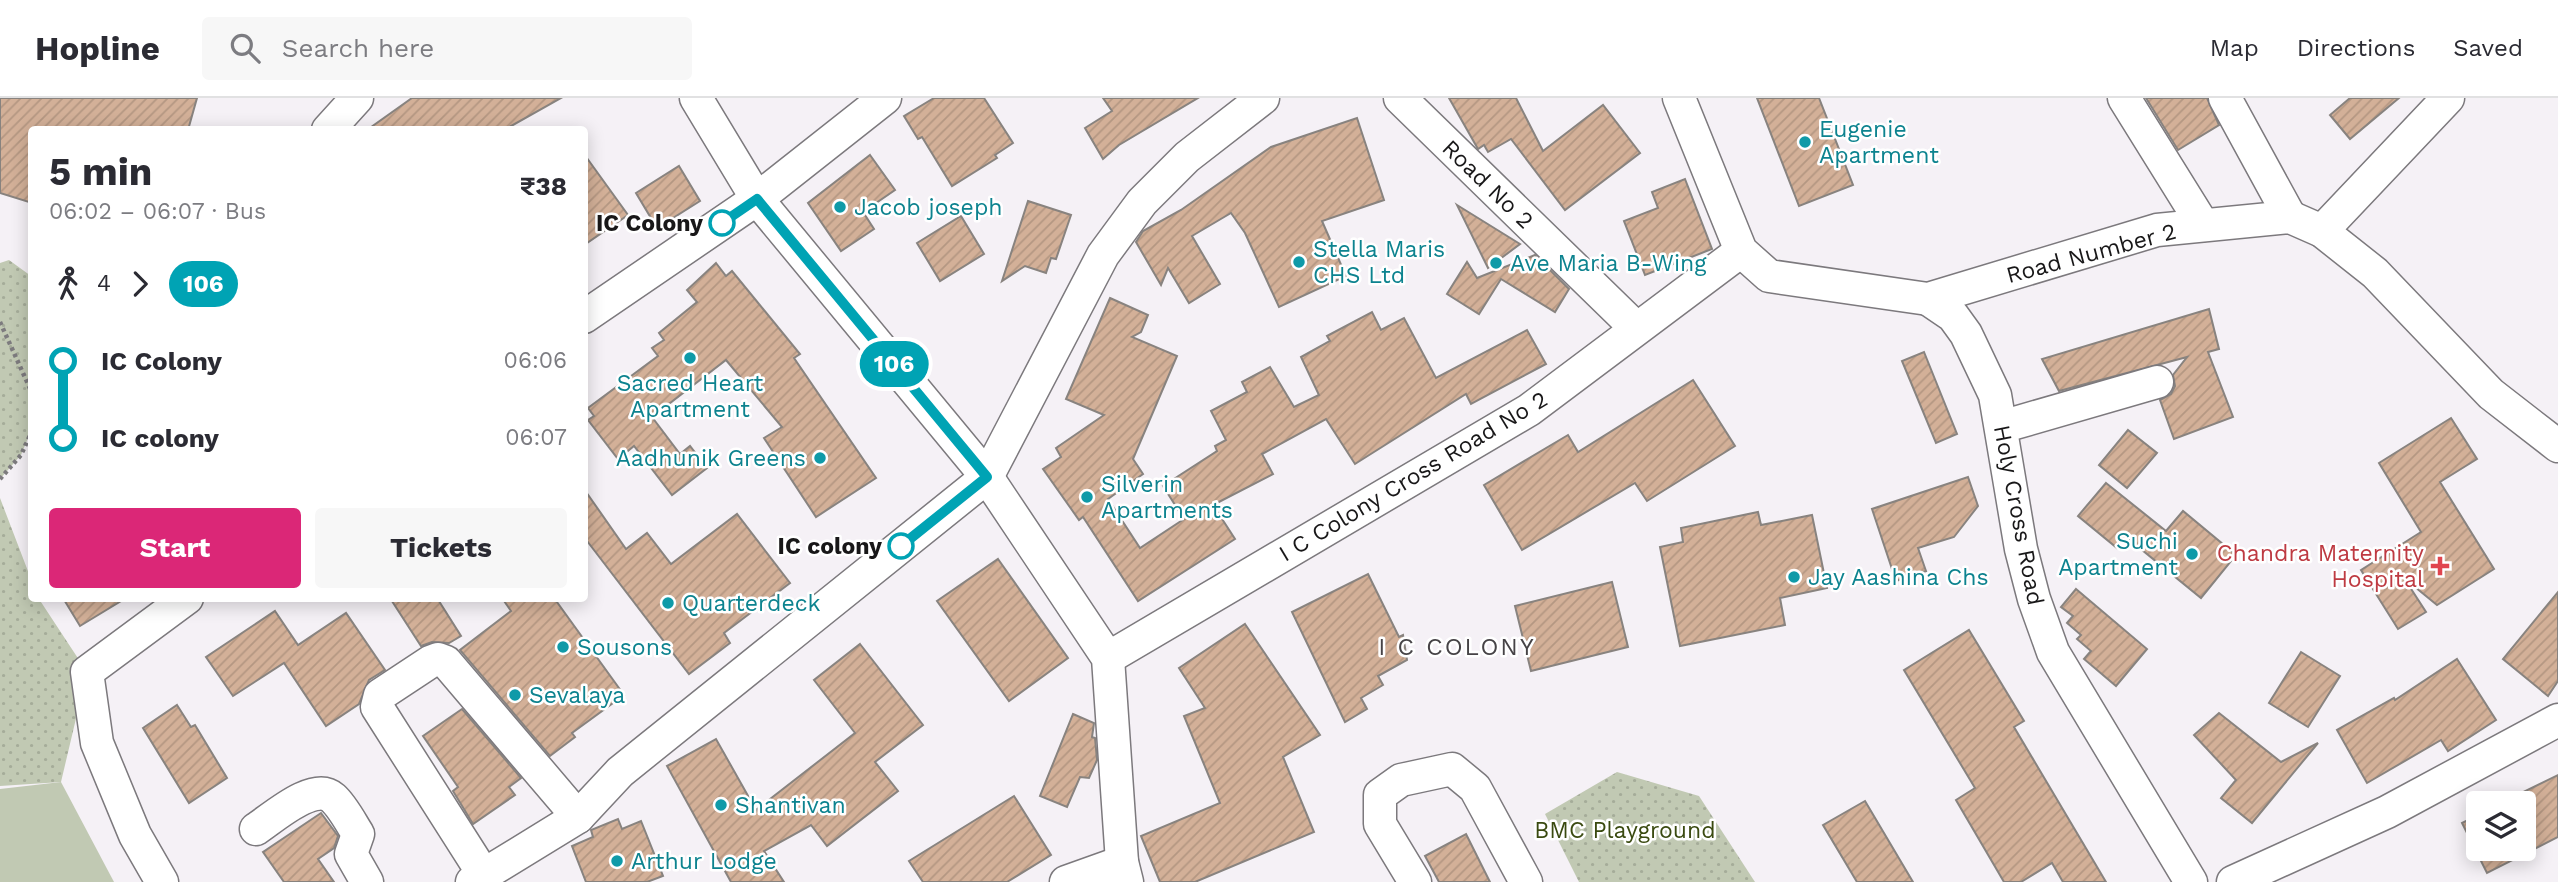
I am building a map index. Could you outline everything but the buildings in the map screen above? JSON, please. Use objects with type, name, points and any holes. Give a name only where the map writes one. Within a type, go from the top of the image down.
[{"type":"street","points":[[332,126],[358,98]]},
{"type":"street","points":[[695,98],[757,199],[987,477],[1108,658],[1124,872],[1066,882]]},
{"type":"street","points":[[588,314],[757,199],[885,98]]},
{"type":"street","points":[[578,817],[446,662],[438,659],[430,662],[380,695],[377,707],[478,879],[578,817],[620,772],[987,477],[1103,255],[1143,202],[1186,157],[1263,98]]},
{"type":"street","name":"Road No 2","points":[[1400,98],[1636,328]]},
{"type":"street","points":[[1679,98],[1741,251],[1759,270],[1783,279],[1928,299]]},
{"type":"street","points":[[2124,98],[2203,225]]},
{"type":"street","points":[[2225,98],[2290,217]]},
{"type":"street","points":[[2322,231],[2448,98]]},
{"type":"street","name":"Road Number 2","points":[[1928,299],[2157,230],[2290,217],[2322,231],[2375,273],[2491,394],[2558,446]]},
{"type":"street","name":"I C Colony Cross Road No 2","points":[[1108,658],[1529,410],[1741,251]]},
{"type":"street","name":"Holy Cross Road","points":[[1928,299],[1954,316],[1966,334],[1995,395],[2021,549],[2034,599],[2053,652],[2191,882]]},
{"type":"street","points":[[2001,426],[2157,382]]},
{"type":"street","points":[[162,882],[135,835],[97,743],[87,673],[182,602]]},
{"type":"street","points":[[2234,882],[2387,812],[2558,720]]},
{"type":"street","points":[[1415,882],[1380,824],[1380,795],[1401,780],[1452,769],[1475,788],[1526,882]]},
{"type":"street","points":[[256,829],[311,793],[325,793],[333,798],[358,834],[351,854],[367,882]]},
{"type":"path","points":[[0,322],[28,384]]},
{"type":"path","points":[[0,479],[21,455],[28,439]]},
{"type":"green space","points":[[9,260],[28,274],[28,438],[21,455],[0,479],[0,263]]},
{"type":"green space","points":[[0,498],[28,571],[28,602],[41,602],[87,672],[61,782],[0,786]]},
{"type":"green space","name":"BMC Playground","points":[[1617,772],[1699,796],[1755,882],[1579,882],[1545,814]]},
{"type":"green space","points":[[61,782],[114,882],[0,882],[0,789]]},
{"type":"bus line","name":"106","points":[[722,223],[757,199],[987,477],[901,546]]},
{"type":"place","name":"Eugenie Apartment","points":[[1805,142]]},
{"type":"place","name":"Jacob joseph","points":[[840,207]]},
{"type":"place","name":"IC Colony","points":[[722,223]]},
{"type":"place","name":"Stella Maris CHS Ltd","points":[[1299,262]]},
{"type":"place","name":"Ave Maria B-Wing","points":[[1496,263]]},
{"type":"place","name":"Sacred Heart Apartment","points":[[690,358]]},
{"type":"place","name":"Aadhunik Greens","points":[[820,458]]},
{"type":"place","name":"Silverin Apartments","points":[[1087,497]]},
{"type":"place","name":"IC colony","points":[[901,546]]},
{"type":"place","name":"Suchi Apartment","points":[[2192,554]]},
{"type":"place","name":"Chandra Maternity Hospital","points":[[2440,566]]},
{"type":"place","name":"Jay Aashina Chs","points":[[1794,577]]},
{"type":"place","name":"Quarterdeck","points":[[668,603]]},
{"type":"place","name":"Sousons","points":[[563,647]]},
{"type":"place","name":"Sevalaya","points":[[515,695]]},
{"type":"place","name":"Shantivan","points":[[721,805]]},
{"type":"place","name":"Arthur Lodge","points":[[617,861]]},
{"type":"district","name":"I C COLONY","points":[[1457,647]]}]
